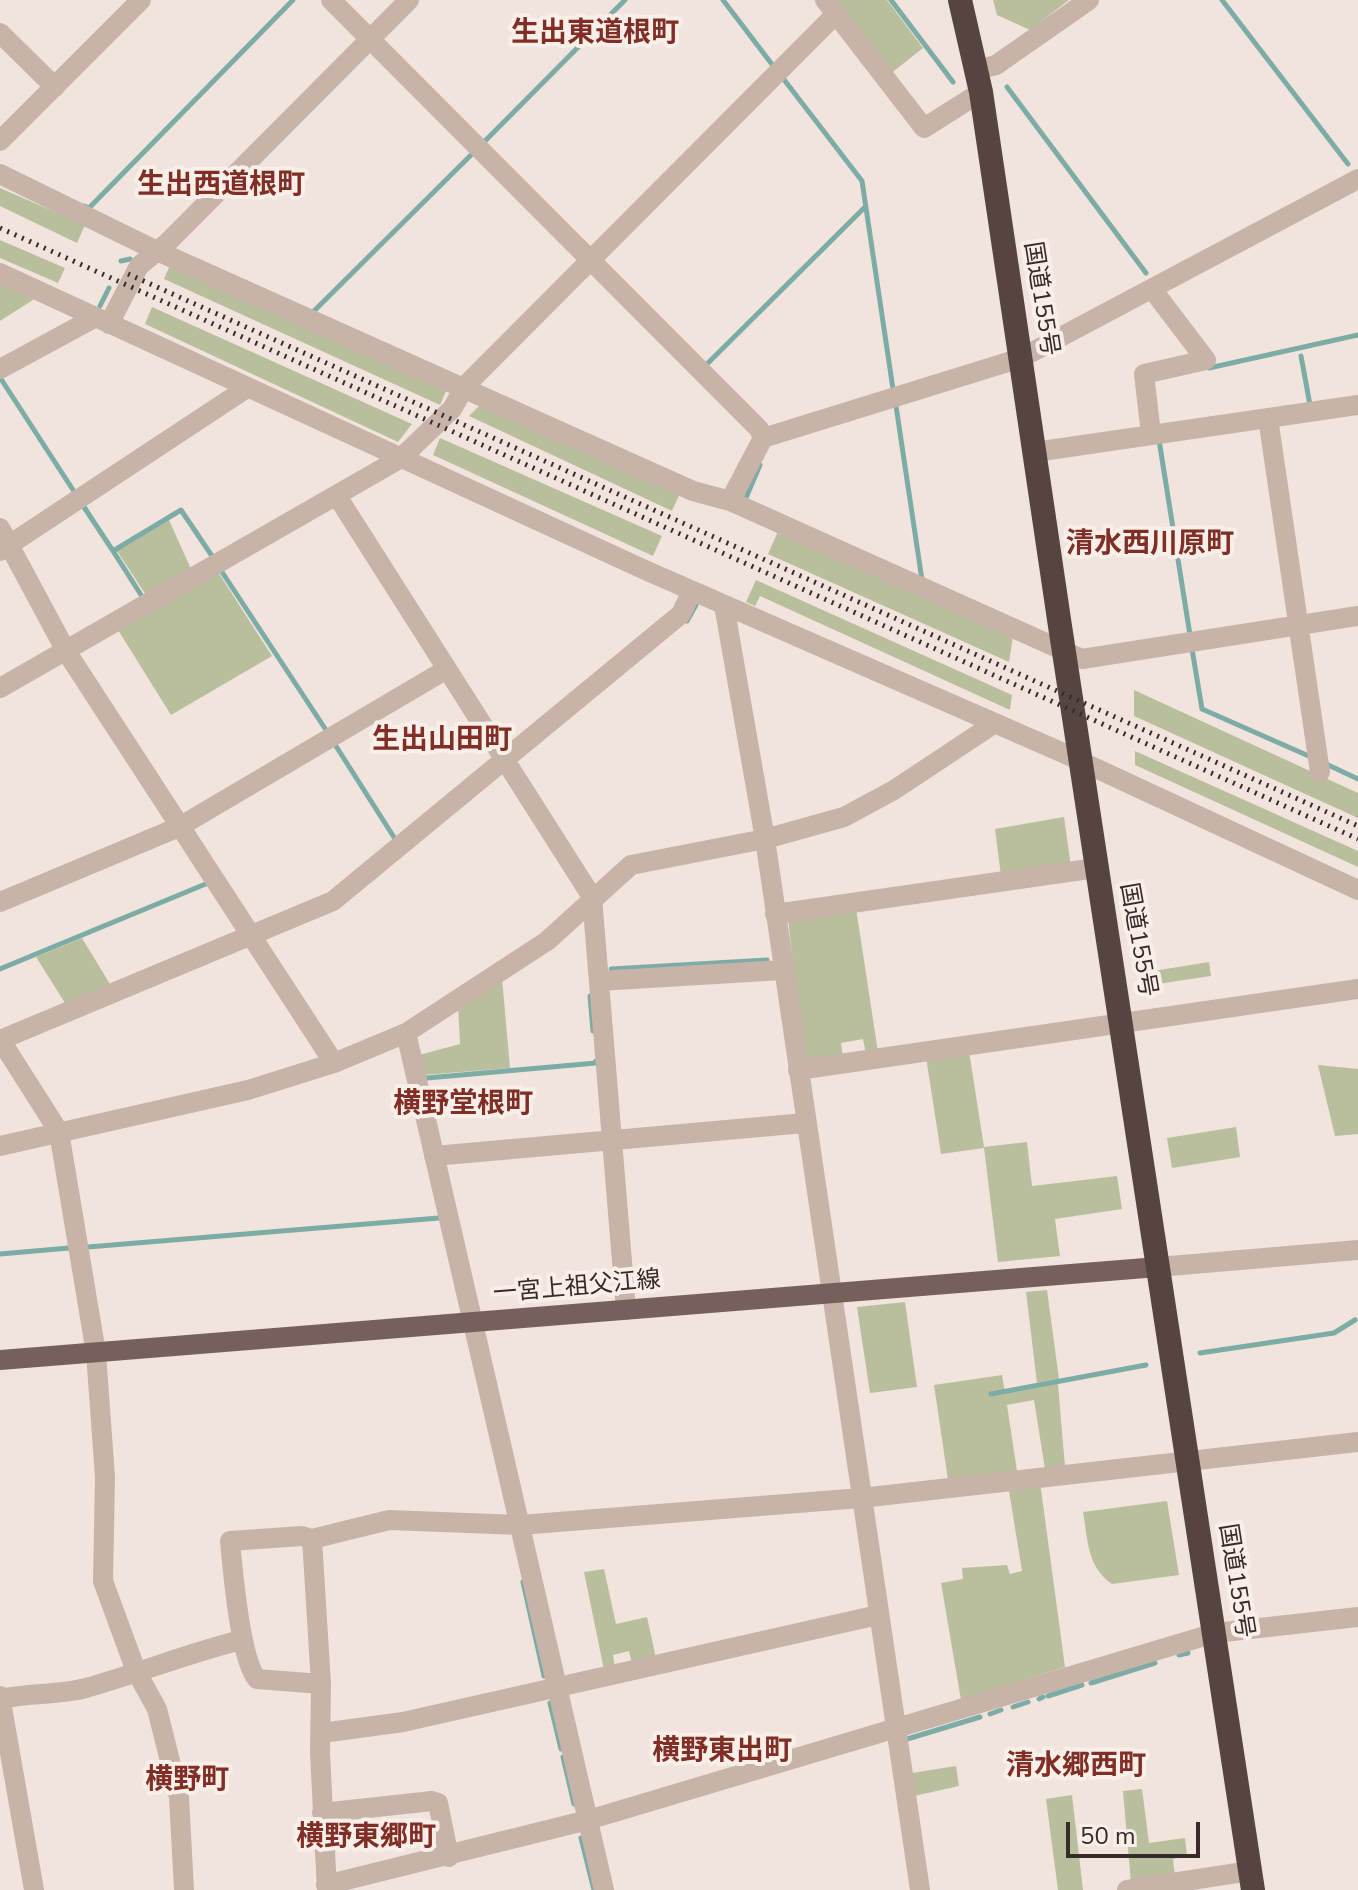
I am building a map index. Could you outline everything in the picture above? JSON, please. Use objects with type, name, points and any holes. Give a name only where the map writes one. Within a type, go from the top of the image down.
[{"type":"highway","name":"国道155号","points":[[960,0],[979,81],[1035,452],[1061,649],[1123,1022],[1252,1881]]},
{"type":"main road","name":"一宮上祖父江線","points":[[0,1360],[1158,1267]]},
{"type":"street","points":[[0,141],[141,0]]},
{"type":"street","points":[[331,0],[759,429],[763,438]]},
{"type":"street","points":[[0,369],[102,320],[139,266],[167,243],[409,0]]},
{"type":"street","points":[[0,688],[401,458],[452,409],[465,386],[591,261],[830,7],[924,128],[996,65],[1089,0]]},
{"type":"street","points":[[0,33],[55,87]]},
{"type":"street","points":[[0,174],[155,250],[465,386],[693,491],[730,501],[1082,659],[1358,616]]},
{"type":"street","points":[[730,501],[763,438],[1021,358],[1356,186]]},
{"type":"street","points":[[0,273],[692,591],[1078,759],[1358,890]]},
{"type":"street","points":[[1151,434],[1144,374],[1206,360],[1152,289]]},
{"type":"street","points":[[247,388],[3,541],[66,651],[334,1063]]},
{"type":"street","points":[[1035,452],[1358,405]]},
{"type":"street","points":[[1268,418],[1320,772]]},
{"type":"street","points":[[337,496],[592,897],[626,1310]]},
{"type":"street","points":[[184,1890],[185,1862],[179,1797],[157,1709],[136,1671],[103,1581],[105,1477],[96,1353],[59,1132],[2,1042],[333,901],[681,614],[692,591]]},
{"type":"street","points":[[724,605],[765,839],[829,1293],[920,1890]]},
{"type":"street","points":[[0,902],[179,827],[447,669]]},
{"type":"street","points":[[0,1146],[248,1090],[334,1063],[406,1033],[547,941],[592,897],[631,865],[765,839],[844,817],[894,790],[995,723]]},
{"type":"street","points":[[775,914],[1096,868]]},
{"type":"street","points":[[599,981],[783,970]]},
{"type":"street","points":[[798,1070],[1358,989]]},
{"type":"street","points":[[406,1033],[604,1890]]},
{"type":"street","points":[[434,1156],[805,1123]]},
{"type":"street","points":[[1158,1267],[1358,1250]]},
{"type":"street","points":[[321,1684],[257,1679],[251,1673],[241,1640],[242,1620],[230,1541],[302,1536],[312,1539],[389,1520],[520,1525],[861,1498],[1358,1442]]},
{"type":"street","points":[[312,1539],[321,1684],[326,1887],[588,1820],[896,1731],[1050,1681],[1215,1633],[1358,1617]]},
{"type":"street","points":[[322,1733],[403,1722],[878,1615]]},
{"type":"street","points":[[34,1890],[0,1698],[83,1689],[241,1640]]},
{"type":"street","points":[[322,1813],[432,1801],[438,1803],[449,1857]]},
{"type":"street","points":[[1127,1890],[1252,1881]]},
{"type":"green space","points":[[831,0],[887,0],[923,48],[889,75]]},
{"type":"green space","points":[[993,0],[1069,0],[1030,30],[997,15]]},
{"type":"green space","points":[[0,188],[85,225],[77,243],[0,206]]},
{"type":"green space","points":[[0,240],[65,268],[58,283],[0,258]]},
{"type":"green space","points":[[171,263],[448,387],[440,405],[164,279]]},
{"type":"green space","points":[[0,282],[36,298],[0,321]]},
{"type":"green space","points":[[152,307],[412,424],[398,442],[145,324]]},
{"type":"green space","points":[[482,403],[681,491],[672,511],[469,416]]},
{"type":"green space","points":[[440,438],[662,536],[653,556],[433,455]]},
{"type":"green space","points":[[169,520],[191,569],[146,595],[117,551]]},
{"type":"green space","points":[[779,529],[1013,636],[1009,662],[768,554]]},
{"type":"green space","points":[[218,572],[272,656],[171,715],[118,630]]},
{"type":"green space","points":[[756,580],[1012,695],[1010,710],[760,596],[755,606],[746,602]]},
{"type":"green space","points":[[1134,690],[1358,793],[1358,818],[1134,716]]},
{"type":"green space","points":[[1135,751],[1358,851],[1358,867],[1135,765]]},
{"type":"green space","points":[[1064,817],[1071,867],[1001,876],[995,829]]},
{"type":"green space","points":[[856,908],[878,1052],[866,1054],[863,1039],[841,1043],[843,1057],[811,1062],[803,1059],[788,918]]},
{"type":"green space","points":[[82,938],[110,984],[65,1003],[36,957]]},
{"type":"green space","points":[[1209,962],[1211,976],[1144,986],[1141,973]]},
{"type":"green space","points":[[502,978],[510,1068],[424,1075],[419,1055],[460,1044],[458,1004]]},
{"type":"green space","points":[[969,1051],[984,1147],[1027,1142],[1032,1186],[1117,1176],[1122,1209],[1055,1219],[1060,1256],[998,1262],[984,1148],[941,1154],[926,1057]]},
{"type":"green space","points":[[1318,1065],[1358,1069],[1358,1134],[1335,1136]]},
{"type":"green space","points":[[1236,1127],[1240,1157],[1172,1168],[1167,1138]]},
{"type":"green space","points":[[1047,1290],[1059,1379],[1037,1383],[1026,1292]]},
{"type":"green space","points":[[905,1302],[917,1387],[870,1393],[857,1307]]},
{"type":"green space","points":[[1002,1375],[1005,1393],[1058,1384],[1065,1467],[1045,1469],[1034,1400],[1007,1405],[1017,1471],[948,1480],[934,1385]]},
{"type":"green space","points":[[1040,1482],[1065,1667],[961,1700],[941,1583],[963,1579],[962,1568],[1007,1565],[1010,1574],[1022,1571],[1008,1485]]},
{"type":"green space","points":[[1167,1501],[1179,1575],[1112,1584],[1093,1561],[1083,1512]]},
{"type":"green space","points":[[604,1569],[616,1624],[647,1617],[656,1658],[632,1664],[629,1651],[613,1655],[615,1668],[604,1670],[584,1572]]},
{"type":"green space","points":[[956,1766],[959,1786],[910,1797],[906,1774]]},
{"type":"green space","points":[[1142,1789],[1149,1843],[1185,1838],[1187,1856],[1173,1859],[1175,1876],[1131,1883],[1123,1791]]},
{"type":"green space","points":[[1072,1795],[1083,1890],[1058,1890],[1046,1799]]},
{"type":"waterway","points":[[84,206],[89,208],[293,0]]},
{"type":"waterway","points":[[482,144],[625,0]]},
{"type":"waterway","points":[[723,0],[774,67]]},
{"type":"waterway","points":[[891,0],[953,82]]},
{"type":"waterway","points":[[1222,0],[1348,164]]},
{"type":"waterway","points":[[782,77],[862,181],[893,389]]},
{"type":"waterway","points":[[1007,87],[1146,273]]},
{"type":"waterway","points":[[313,312],[473,153]]},
{"type":"waterway","points":[[706,365],[865,207]]},
{"type":"waterway","points":[[121,261],[130,259]]},
{"type":"waterway","points":[[100,306],[109,288]]},
{"type":"waterway","points":[[1209,368],[1358,335]]},
{"type":"waterway","points":[[1301,356],[1310,405]]},
{"type":"waterway","points":[[1,379],[75,493]]},
{"type":"waterway","points":[[896,406],[922,580]]},
{"type":"waterway","points":[[1159,440],[1190,635]]},
{"type":"waterway","points":[[745,500],[760,465]]},
{"type":"waterway","points":[[82,504],[113,551],[181,510],[212,556]]},
{"type":"waterway","points":[[113,551],[143,598]]},
{"type":"waterway","points":[[222,572],[326,730]]},
{"type":"waterway","points":[[687,621],[696,605]]},
{"type":"waterway","points":[[1192,649],[1202,709],[1311,757]]},
{"type":"waterway","points":[[334,743],[397,842]]},
{"type":"waterway","points":[[1326,764],[1358,779]]},
{"type":"waterway","points":[[0,969],[208,883]]},
{"type":"waterway","points":[[611,969],[767,960]]},
{"type":"waterway","points":[[590,996],[593,1031]]},
{"type":"waterway","points":[[427,1078],[596,1061]]},
{"type":"waterway","points":[[88,1247],[439,1218]]},
{"type":"waterway","points":[[0,1254],[69,1248]]},
{"type":"waterway","points":[[1200,1353],[1334,1333],[1355,1320]]},
{"type":"waterway","points":[[991,1394],[1146,1365]]},
{"type":"waterway","points":[[523,1582],[544,1676]]},
{"type":"waterway","points":[[1179,1655],[1188,1653]]},
{"type":"waterway","points":[[1091,1683],[1155,1663]]},
{"type":"waterway","points":[[1048,1696],[1082,1685]]},
{"type":"waterway","points":[[1039,1699],[1043,1697]]},
{"type":"waterway","points":[[1013,1707],[1028,1702]]},
{"type":"waterway","points":[[550,1703],[561,1749]]},
{"type":"waterway","points":[[990,1714],[1001,1710]]},
{"type":"waterway","points":[[904,1740],[980,1717]]},
{"type":"waterway","points":[[563,1757],[574,1804]]},
{"type":"waterway","points":[[581,1838],[594,1890]]},
{"type":"railway","points":[[0,228],[1358,839]]},
{"type":"railway","points":[[128,274],[1358,826]]},
{"type":"district","name":"生出東道根町","points":[[595,34]]},
{"type":"district","name":"生出西道根町","points":[[221,186]]},
{"type":"district","name":"清水西川原町","points":[[1150,545]]},
{"type":"district","name":"生出山田町","points":[[442,741]]},
{"type":"district","name":"横野堂根町","points":[[463,1105]]},
{"type":"district","name":"横野東出町","points":[[722,1752]]},
{"type":"district","name":"清水郷西町","points":[[1076,1767]]},
{"type":"district","name":"横野町","points":[[187,1781]]},
{"type":"district","name":"横野東郷町","points":[[366,1838]]}]
